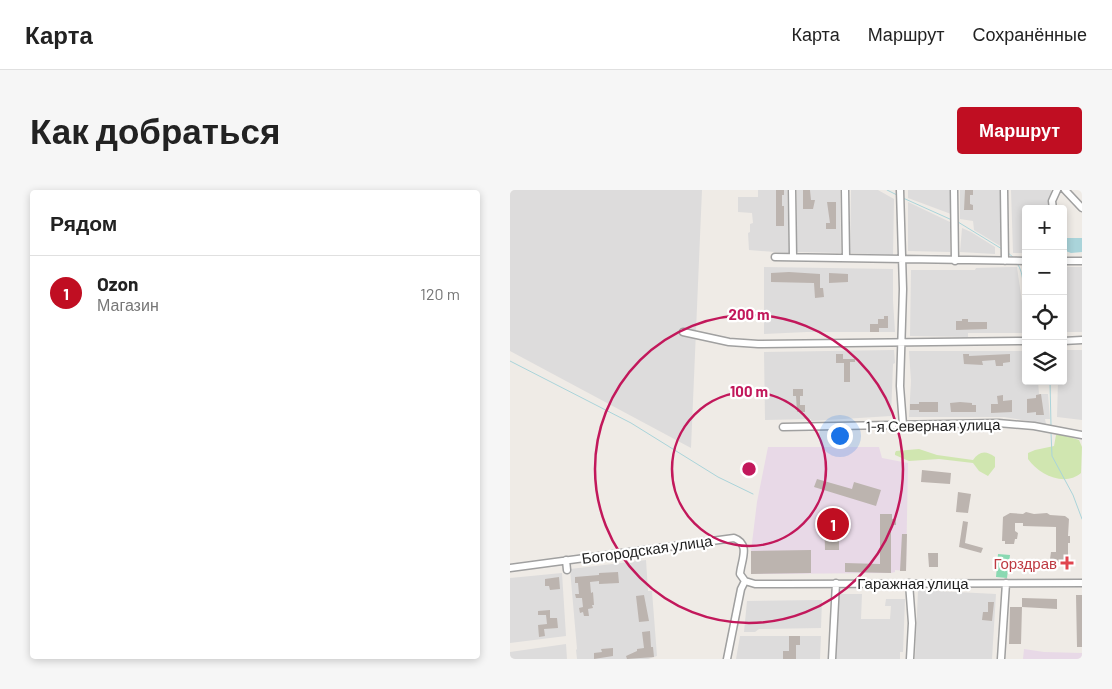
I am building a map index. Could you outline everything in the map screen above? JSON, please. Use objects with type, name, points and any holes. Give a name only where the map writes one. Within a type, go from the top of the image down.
[{"type":"street","points":[[792,190],[793,257]]},
{"type":"street","points":[[845,190],[846,258]]},
{"type":"street","points":[[900,190],[903,260],[900,386],[903,425]]},
{"type":"street","points":[[954,190],[955,260]]},
{"type":"street","points":[[1004,190],[1005,261]]},
{"type":"street","points":[[1052,205],[1052,201],[1057,190]]},
{"type":"street","points":[[1065,190],[1082,208]]},
{"type":"street","points":[[775,257],[1022,261]]},
{"type":"street","points":[[1067,261],[1082,261]]},
{"type":"street","points":[[683,332],[729,342],[758,344],[1022,341]]},
{"type":"street","points":[[1067,341],[1082,340]]},
{"type":"street","name":"1-я Северная улица","points":[[782,427],[998,423],[1034,426],[1082,435]]},
{"type":"street","name":"Богородская улица","points":[[510,568],[734,538],[741,541],[744,546],[740,574],[745,581]]},
{"type":"street","points":[[566,560],[567,570]]},
{"type":"street","points":[[727,659],[740,589],[745,581]]},
{"type":"street","name":"Гаражная улица","points":[[745,581],[761,584],[1082,583]]},
{"type":"street","points":[[832,659],[836,583]]},
{"type":"street","points":[[909,583],[912,622],[910,659]]},
{"type":"street","points":[[1001,659],[1006,583]]},
{"type":"shaded area","points":[[510,190],[702,190],[691,448],[510,351]]},
{"type":"shaded area","points":[[758,190],[787,190],[789,253],[749,250],[748,233],[750,232],[750,224],[753,223],[752,213],[738,212],[738,197],[758,197]]},
{"type":"shaded area","points":[[797,190],[840,190],[841,253],[797,252]]},
{"type":"shaded area","points":[[851,190],[878,190],[894,199],[893,255],[850,253]]},
{"type":"shaded area","points":[[908,190],[950,190],[951,214],[908,198]]},
{"type":"shaded area","points":[[960,190],[1001,190],[1002,247],[974,230],[973,221],[960,219]]},
{"type":"shaded area","points":[[1011,190],[1051,190],[1051,205],[1022,205],[1022,253],[1013,253]]},
{"type":"shaded area","points":[[908,202],[950,222],[950,252],[908,251]]},
{"type":"shaded area","points":[[962,228],[995,247],[995,254],[960,252]]},
{"type":"shaded area","points":[[764,267],[893,269],[895,332],[764,334]]},
{"type":"shaded area","points":[[1017,267],[1022,302],[1022,333],[968,333],[968,337],[910,336],[911,270],[975,270],[976,268]]},
{"type":"shaded area","points":[[1067,267],[1082,267],[1082,332],[1067,332]]},
{"type":"shaded area","points":[[894,350],[895,363],[893,364],[891,416],[811,421],[811,419],[765,420],[764,352]]},
{"type":"shaded area","points":[[1067,350],[1082,350],[1082,420],[1057,417],[1058,385],[1067,385]]},
{"type":"shaded area","points":[[909,351],[1022,351],[1022,385],[1038,385],[1039,394],[1048,394],[1050,419],[1045,419],[1046,424],[1004,417],[909,417],[911,381]]},
{"type":"shaded area","points":[[768,447],[879,447],[882,458],[908,463],[906,571],[895,570],[895,572],[891,573],[751,574],[751,551],[757,502]]},
{"type":"shaded area","points":[[646,560],[648,591],[652,591],[657,656],[648,659],[577,659],[570,569]]},
{"type":"shaded area","points":[[562,573],[566,636],[510,643],[510,578]]},
{"type":"shaded area","points":[[918,590],[996,594],[992,659],[915,659]]},
{"type":"shaded area","points":[[838,594],[862,594],[861,619],[890,619],[891,606],[885,606],[886,599],[905,599],[903,652],[900,652],[900,659],[834,659]]},
{"type":"shaded area","points":[[822,600],[821,628],[759,629],[755,632],[744,632],[747,601]]},
{"type":"shaded area","points":[[740,636],[821,636],[820,659],[736,659]]},
{"type":"shaded area","points":[[566,644],[567,659],[510,659],[510,652]]},
{"type":"shaded area","points":[[1024,649],[1044,652],[1082,653],[1082,659],[1023,659]]},
{"type":"green space","points":[[1060,434],[1079,440],[1082,447],[1081,473],[1068,479],[1060,479],[1045,474],[1028,459],[1028,453],[1054,446],[1056,435]]},
{"type":"green space","points":[[919,449],[937,455],[973,460],[980,453],[986,452],[995,457],[995,467],[988,476],[979,471],[973,463],[939,459],[909,461],[895,455],[896,451]]},
{"type":"green space","points":[[998,554],[1010,555],[1007,578],[996,577]]},
{"type":"water","points":[[1067,238],[1082,238],[1082,252],[1067,252]]},
{"type":"building","points":[[776,190],[784,190],[782,206],[784,206],[784,226],[776,226]]},
{"type":"building","points":[[803,190],[810,190],[811,200],[815,200],[813,209],[803,209]]},
{"type":"building","points":[[965,190],[973,190],[973,195],[970,195],[970,204],[973,205],[973,210],[964,210]]},
{"type":"building","points":[[827,202],[836,202],[836,229],[826,229],[826,223],[830,223]]},
{"type":"building","points":[[771,273],[820,274],[820,288],[823,288],[824,297],[815,298],[814,283],[771,282]]},
{"type":"building","points":[[829,273],[848,274],[848,282],[829,283]]},
{"type":"building","points":[[884,316],[888,316],[888,328],[879,328],[879,332],[870,332],[870,324],[878,324],[878,319],[884,319]]},
{"type":"building","points":[[962,319],[968,319],[968,322],[987,322],[987,329],[956,330],[956,321],[962,321]]},
{"type":"building","points":[[836,354],[843,354],[843,359],[855,359],[855,362],[850,362],[850,382],[844,382],[844,363],[836,363]]},
{"type":"building","points":[[963,354],[969,354],[969,356],[1010,354],[1010,362],[1003,363],[1003,366],[996,366],[995,360],[982,361],[983,365],[964,364]]},
{"type":"building","points":[[793,389],[803,389],[803,396],[800,396],[800,405],[805,405],[805,412],[797,412],[796,396],[793,396]]},
{"type":"building","points":[[1041,394],[1044,415],[1036,415],[1036,412],[1027,413],[1027,399],[1036,398],[1036,395]]},
{"type":"building","points":[[1003,395],[1003,401],[1012,400],[1012,412],[991,413],[991,404],[998,404],[997,396]]},
{"type":"building","points":[[919,402],[938,402],[938,412],[910,410],[910,404],[919,404]]},
{"type":"building","points":[[960,402],[976,405],[976,412],[951,412],[950,403]]},
{"type":"building","points":[[922,470],[951,473],[950,484],[921,482]]},
{"type":"building","points":[[817,479],[852,489],[854,482],[881,490],[876,506],[814,487]]},
{"type":"building","points":[[958,492],[971,494],[968,513],[956,512]]},
{"type":"building","points":[[1026,512],[1034,514],[1047,513],[1065,516],[1069,519],[1068,536],[1070,536],[1070,543],[1068,543],[1068,564],[1061,566],[1061,562],[1054,562],[1050,559],[1051,552],[1056,552],[1056,527],[1023,526],[1023,523],[1015,523],[1015,531],[1018,533],[1014,544],[1005,544],[1005,541],[1002,541],[1003,517],[1010,513],[1023,514]]},
{"type":"building","points":[[824,513],[845,513],[846,521],[839,521],[839,550],[825,550]]},
{"type":"building","points":[[880,514],[892,514],[892,519],[896,519],[896,525],[891,525],[891,573],[845,572],[845,563],[880,564]]},
{"type":"building","points":[[963,521],[968,522],[965,543],[983,548],[981,553],[959,547]]},
{"type":"building","points":[[902,534],[907,534],[906,571],[900,571]]},
{"type":"building","points":[[811,550],[811,573],[751,574],[751,551]]},
{"type":"building","points":[[928,553],[938,553],[938,567],[929,567]]},
{"type":"building","points":[[618,572],[619,583],[599,584],[599,581],[590,582],[594,605],[592,605],[593,608],[588,609],[589,616],[584,616],[583,612],[580,613],[579,608],[583,607],[582,598],[576,598],[575,594],[579,594],[578,583],[575,583],[575,577]]},
{"type":"building","points":[[559,577],[560,589],[550,590],[549,586],[545,586],[545,579]]},
{"type":"building","points":[[644,595],[649,621],[639,622],[636,596]]},
{"type":"building","points":[[1076,595],[1082,595],[1082,647],[1077,647]]},
{"type":"building","points":[[1022,598],[1057,599],[1057,609],[1022,607]]},
{"type":"building","points":[[988,602],[994,602],[992,621],[982,620],[983,612],[988,612]]},
{"type":"building","points":[[1010,607],[1022,607],[1021,644],[1009,644]]},
{"type":"building","points":[[550,610],[550,618],[557,618],[558,628],[544,629],[545,636],[539,637],[538,625],[547,624],[546,615],[538,615],[538,611]]},
{"type":"building","points":[[650,631],[654,657],[627,659],[626,656],[637,651],[637,649],[644,648],[642,632]]},
{"type":"building","points":[[789,636],[800,636],[800,645],[796,645],[796,659],[783,659],[783,651],[789,651]]},
{"type":"building","points":[[613,648],[613,656],[594,659],[594,653],[602,652],[601,649]]},
{"type":"waterway","points":[[887,190],[897,195]]},
{"type":"waterway","points":[[903,198],[952,220]]},
{"type":"waterway","points":[[958,222],[1002,249]]},
{"type":"waterway","points":[[1007,252],[1014,258]]},
{"type":"waterway","points":[[1017,263],[1022,273],[1024,295]]},
{"type":"waterway","points":[[510,361],[631,423],[718,477],[753,494]]},
{"type":"waterway","points":[[1050,385],[1051,425]]},
{"type":"waterway","points":[[1051,432],[1052,456],[1073,495],[1082,519]]},
{"type":"place","name":"Ozon","points":[[833,524]]},
{"type":"place","name":"Горздрав","points":[[1067,563]]}]
